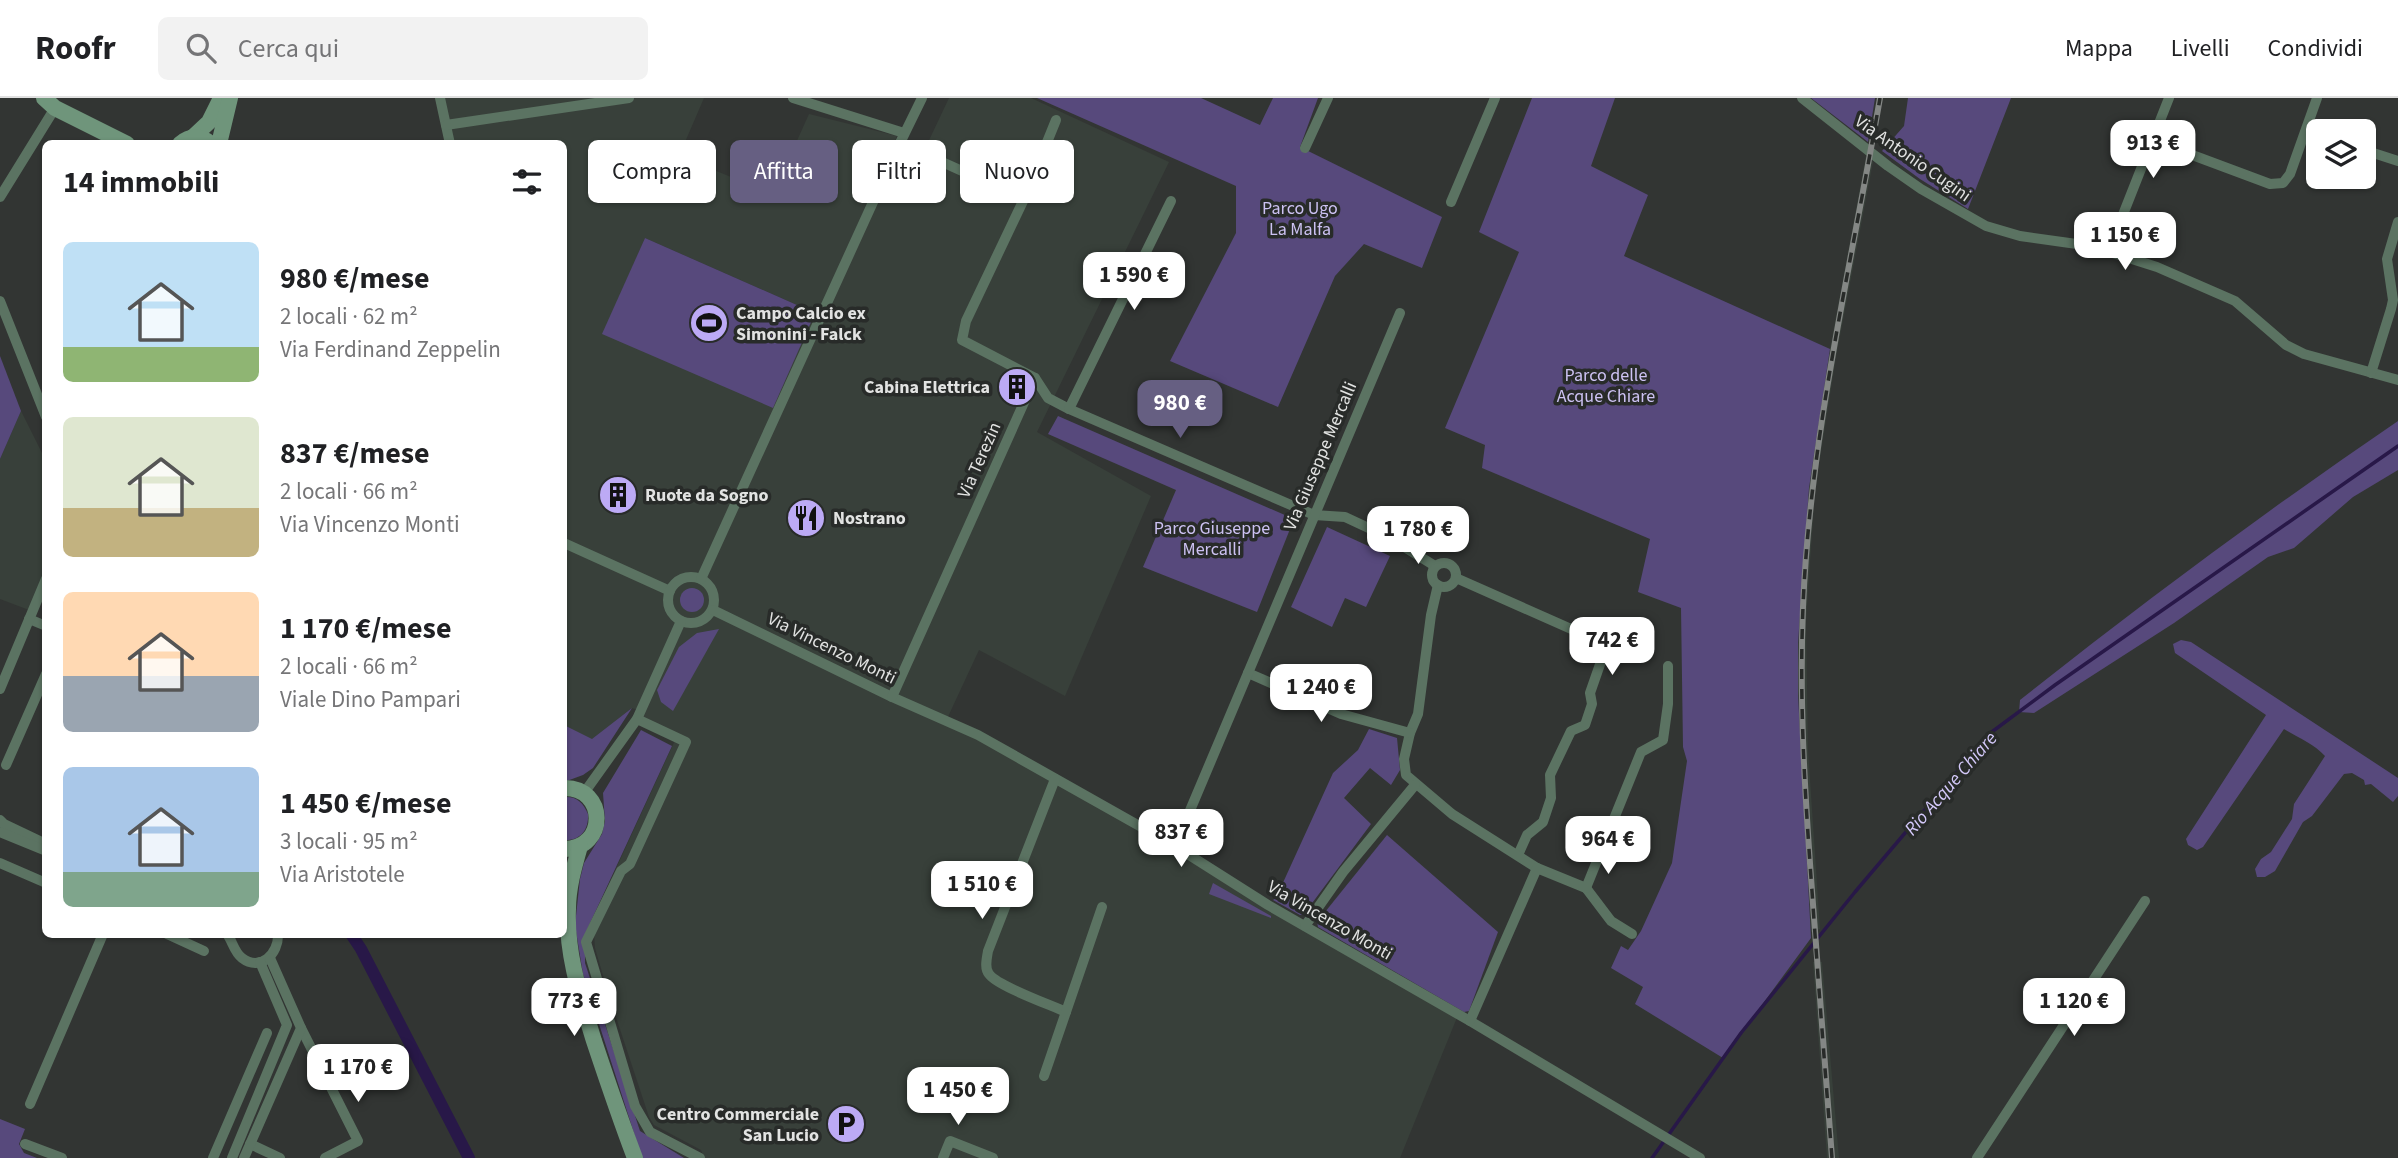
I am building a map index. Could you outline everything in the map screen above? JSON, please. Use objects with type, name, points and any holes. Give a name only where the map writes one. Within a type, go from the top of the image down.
[{"type":"main road","points":[[187,140],[209,122],[221,98]]},
{"type":"main road","points":[[220,140],[230,98]]},
{"type":"main road","points":[[50,103],[119,140]]},
{"type":"main road","points":[[187,140],[206,140]]},
{"type":"main road","points":[[567,788],[584,793],[591,800],[597,817],[593,834],[572,847],[568,908]]},
{"type":"main road","points":[[567,903],[571,959],[615,1105],[635,1158]]},
{"type":"street","points":[[440,98],[449,140]]},
{"type":"street","points":[[446,125],[629,98]]},
{"type":"street","points":[[793,98],[902,138],[960,167]]},
{"type":"street","points":[[701,579],[922,98]]},
{"type":"street","points":[[1305,148],[1328,98]]},
{"type":"street","points":[[1451,202],[1495,98]]},
{"type":"street","name":"Via Antonio Cugini","points":[[1802,98],[1888,166],[1979,223],[2002,232],[2109,250],[2203,285],[2235,301],[2286,345],[2304,354],[2398,380]]},
{"type":"street","points":[[2109,250],[2169,98]]},
{"type":"street","points":[[2152,140],[2270,184],[2283,183],[2290,174],[2316,98]]},
{"type":"street","points":[[0,197],[50,103]]},
{"type":"street","points":[[1048,140],[1056,120]]},
{"type":"street","points":[[2376,154],[2398,161]]},
{"type":"street","points":[[1069,409],[1171,201]]},
{"type":"street","points":[[1022,203],[966,321],[962,340],[1035,378],[1048,398],[1069,409],[1314,515],[1345,517],[1390,538],[1435,566]]},
{"type":"street","points":[[2371,373],[2393,300],[2387,259],[2398,222]]},
{"type":"street","points":[[0,301],[42,407]]},
{"type":"street","name":"Via Giuseppe Mercalli","points":[[1175,846],[1400,313]]},
{"type":"street","name":"Via Terezin","points":[[892,697],[1035,378]]},
{"type":"street","points":[[567,544],[670,591]]},
{"type":"street","points":[[1446,562],[1452,565],[1456,578],[1451,585],[1438,585],[1432,575],[1435,566],[1446,562]]},
{"type":"street","points":[[686,577],[701,579],[712,589],[715,596],[713,610],[709,616],[696,623],[681,621],[671,612],[668,598],[670,591],[679,580],[686,577]]},
{"type":"street","points":[[1456,578],[1596,640],[1605,650],[1590,693],[1592,704],[1585,725],[1571,732],[1549,775],[1552,798],[1543,822],[1527,835],[1518,855]]},
{"type":"street","points":[[1438,585],[1431,615],[1418,715],[1410,733],[1404,759],[1405,775],[1452,814],[1537,868],[1586,888],[1611,921],[1632,934]]},
{"type":"street","points":[[0,689],[42,588]]},
{"type":"street","name":"Via Vincenzo Monti","points":[[713,610],[892,697],[978,735],[1175,846],[1305,926],[1700,1158]]},
{"type":"street","points":[[29,619],[42,624]]},
{"type":"street","points":[[584,793],[637,719],[681,621]]},
{"type":"street","points":[[1586,888],[1641,752],[1663,740],[1668,704],[1668,666]]},
{"type":"street","points":[[1248,673],[1341,715],[1410,733]]},
{"type":"street","points":[[6,765],[42,683]]},
{"type":"street","points":[[637,719],[687,742],[630,864],[621,871],[586,942],[642,1123],[649,1132],[701,1158]]},
{"type":"street","points":[[1055,779],[986,962],[989,974],[999,982],[1066,1012]]},
{"type":"street","points":[[1305,926],[1343,873],[1415,785]]},
{"type":"street","points":[[0,820],[42,842]]},
{"type":"street","points":[[0,832],[42,849]]},
{"type":"street","points":[[0,863],[42,881]]},
{"type":"street","points":[[1470,1021],[1537,868]]},
{"type":"street","points":[[1977,1158],[2145,901]]},
{"type":"street","points":[[1044,1076],[1102,907]]},
{"type":"street","points":[[30,1104],[101,938]]},
{"type":"street","points":[[176,938],[204,951]]},
{"type":"street","points":[[232,938],[234,948],[249,962],[265,960],[278,946],[278,938]]},
{"type":"street","points":[[265,960],[358,1141],[326,1158]]},
{"type":"street","points":[[232,1158],[287,1026],[265,960]]},
{"type":"street","points":[[244,1158],[301,1028]]},
{"type":"street","points":[[213,1158],[267,1033]]},
{"type":"street","points":[[231,1120],[246,1126]]},
{"type":"street","points":[[943,1158],[950,1141],[993,1158]]},
{"type":"street","points":[[25,1144],[62,1158]]},
{"type":"street","points":[[250,1144],[280,1158]]},
{"type":"shaded area","points":[[439,98],[704,98],[686,140],[588,140],[588,203],[716,203],[716,171],[730,177],[730,203],[838,203],[838,140],[797,140],[809,114],[897,136],[895,140],[852,140],[852,203],[946,203],[946,140],[929,140],[949,98],[1031,98],[1169,162],[1037,432],[1151,496],[1065,696],[979,650],[946,721],[978,735],[1458,1015],[1400,1158],[704,1158],[701,1150],[654,1125],[649,1117],[609,996],[595,948],[594,933],[589,927],[677,736],[637,719],[641,711],[632,708],[592,740],[567,727],[567,140],[448,140]],"holes":[[[645,238],[815,313],[603,334]]]},
{"type":"shaded area","points":[[1866,156],[1873,162],[1836,357],[1815,489],[1806,621],[1808,749],[1820,929],[1811,932],[1798,695],[1798,643],[1809,488],[1830,349]]},
{"type":"shaded area","points":[[21,411],[42,453],[42,577],[29,610],[0,599],[0,459]]},
{"type":"shaded area","points":[[1813,962],[1822,962],[1839,1158],[1827,1158]]},
{"type":"green space","name":"Parco Ugo La Malfa","points":[[1037,98],[1201,98],[1260,125],[1273,98],[1318,98],[1300,147],[1442,217],[1422,268],[1364,244],[1335,276],[1278,407],[1170,361],[1236,233],[1236,186]]},
{"type":"green space","name":"Parco delle Acque Chiare","points":[[1532,98],[1615,98],[1591,166],[1648,195],[1624,256],[1830,349],[1809,488],[1798,643],[1798,695],[1811,938],[1723,1058],[1635,1004],[1643,987],[1611,968],[1621,946],[1628,950],[1641,931],[1672,863],[1687,761],[1683,747],[1681,608],[1638,592],[1650,539],[1482,468],[1485,445],[1445,428],[1519,252],[1479,232]]},
{"type":"green space","points":[[1811,98],[1875,98],[1868,142],[1863,138]]},
{"type":"green space","points":[[1908,98],[2011,98],[1968,209],[1882,151],[1904,126]]},
{"type":"green space","name":"Campo Calcio ex Simonini - Falck","points":[[645,238],[815,313],[773,408],[602,334]]},
{"type":"green space","points":[[0,356],[21,411],[0,459]]},
{"type":"green space","name":"Parco Giuseppe Mercalli","points":[[1058,416],[1294,519],[1257,612],[1143,567],[1176,490],[1048,434]]},
{"type":"green space","points":[[2398,421],[2398,470],[2353,497],[2294,548],[2268,557],[2174,623],[2034,713],[2019,712],[2020,700],[2113,627],[2254,522]]},
{"type":"green space","points":[[1327,527],[1390,556],[1366,607],[1345,598],[1332,627],[1291,607]]},
{"type":"green space","points":[[692,588],[701,591],[704,600],[701,609],[692,612],[683,609],[680,600],[683,591]]},
{"type":"green space","points":[[719,629],[673,711],[661,702],[657,690],[679,647],[697,633]]},
{"type":"green space","points":[[2181,640],[2191,642],[2398,778],[2398,796],[2393,802],[2371,784],[2365,785],[2364,780],[2352,773],[2344,774],[2312,816],[2303,822],[2275,871],[2265,877],[2257,877],[2255,869],[2261,859],[2271,852],[2292,819],[2294,804],[2325,756],[2284,729],[2203,847],[2197,850],[2188,845],[2186,839],[2266,715],[2175,653],[2173,644]]},
{"type":"green space","points":[[632,708],[593,768],[567,781],[567,726],[592,739]]},
{"type":"green space","points":[[1369,729],[1397,738],[1400,770],[1391,785],[1370,768],[1344,798],[1371,824],[1304,914],[1300,915],[1273,900],[1333,773],[1358,750]]},
{"type":"green space","points":[[641,730],[672,746],[585,934],[585,963],[640,1131],[684,1158],[642,1158],[583,974],[575,925],[584,863],[602,834],[605,821],[603,793]]},
{"type":"green space","points":[[567,797],[579,801],[588,814],[585,830],[567,840]]},
{"type":"green space","points":[[1387,835],[1498,932],[1469,1011],[1464,1012],[1318,927],[1317,922]]},
{"type":"green space","points":[[1213,883],[1271,916],[1271,918],[1209,894]]},
{"type":"green space","points":[[0,1119],[25,1129],[19,1144],[24,1153],[37,1158],[0,1158]]},
{"type":"waterway","name":"Rio Acque Chiare","points":[[1652,1158],[1741,1033],[1855,892],[1989,734],[2398,446]]},
{"type":"waterway","points":[[354,938],[469,1158]]},
{"type":"railway","points":[[1832,1158],[1805,784],[1802,714],[1803,607],[1807,543],[1823,415],[1880,98]]},
{"type":"place","name":"Campo Calcio ex Simonini - Falck","points":[[709,323]]},
{"type":"place","name":"Cabina Elettrica","points":[[1017,387]]},
{"type":"place","name":"Ruote da Sogno","points":[[618,495]]},
{"type":"place","name":"Nostrano","points":[[806,518]]},
{"type":"place","name":"Centro Commerciale San Lucio","points":[[846,1124]]}]
